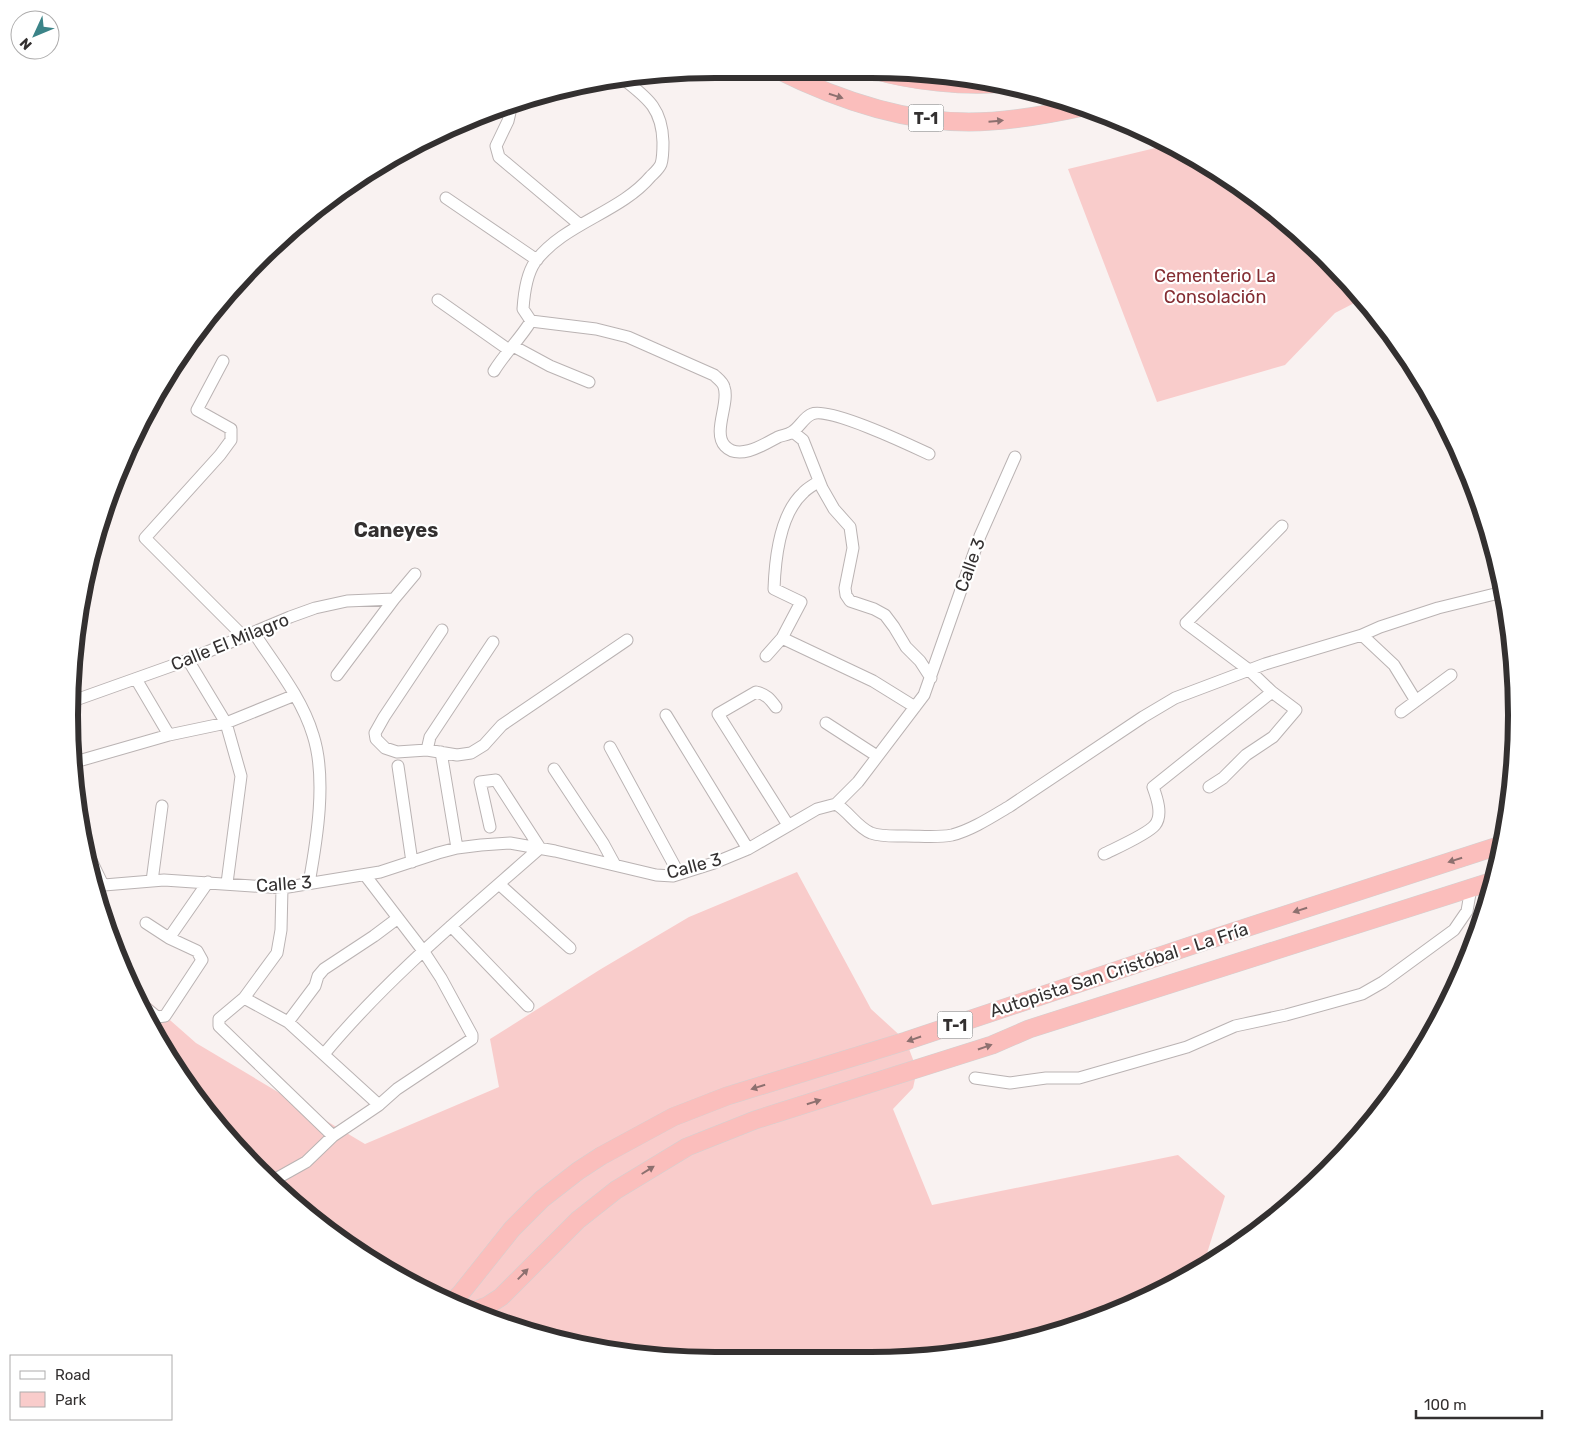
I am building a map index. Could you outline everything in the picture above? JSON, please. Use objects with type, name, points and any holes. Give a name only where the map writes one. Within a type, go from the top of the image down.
[{"type":"highway","name":"T-1","points":[[795,78],[848,100],[886,111],[935,120],[995,121],[1071,109]]},
{"type":"highway","name":"T-1","points":[[912,79],[932,81]]},
{"type":"highway","name":"Autopista San Cristóbal - La Fría","points":[[456,1298],[512,1229],[542,1199],[601,1156],[673,1117],[727,1096],[906,1042],[1196,944],[1494,847]]},
{"type":"highway","name":"Autopista San Cristóbal - La Fría","points":[[481,1308],[500,1297],[578,1220],[616,1190],[665,1159],[710,1137],[755,1120],[992,1045],[1028,1029],[1486,884]]},
{"type":"street","points":[[531,322],[523,309],[525,290],[532,268],[537,260],[551,246],[580,225],[615,206],[634,192],[648,181],[660,166],[663,151],[663,128],[657,113],[648,99],[629,84]]},
{"type":"street","points":[[510,111],[508,121],[496,146],[499,157],[580,225]]},
{"type":"street","points":[[446,198],[537,260]]},
{"type":"street","points":[[438,300],[511,348],[589,382]]},
{"type":"street","points":[[494,371],[531,322]]},
{"type":"street","points":[[531,322],[596,329],[628,337],[714,375],[724,385],[725,397],[721,436],[725,446],[734,451],[743,452],[754,449],[793,432],[812,414],[820,412],[869,427],[929,454]]},
{"type":"street","points":[[223,361],[197,410],[231,430],[231,440],[220,455],[145,538],[249,635],[295,696],[314,735],[320,766],[319,808],[309,883]]},
{"type":"street","points":[[793,432],[803,440],[819,481],[834,509],[850,527],[852,548],[845,588],[846,595],[850,601],[885,615],[906,646],[920,661],[930,678]]},
{"type":"street","name":"Calle 3","points":[[101,886],[152,881],[227,883],[282,888],[380,872],[457,848],[510,843],[540,848],[656,875],[673,876],[748,850],[817,809],[836,804],[858,782],[924,695],[980,536],[1015,457]]},
{"type":"street","points":[[766,656],[782,638],[801,602],[774,590],[774,567],[786,518],[802,493],[819,481]]},
{"type":"street","points":[[1209,787],[1223,778],[1246,755],[1273,737],[1296,710],[1272,692],[1248,670],[1186,623],[1282,526]]},
{"type":"street","points":[[337,675],[415,574]]},
{"type":"street","points":[[836,804],[864,829],[872,833],[922,836],[954,834],[992,817],[1010,806],[1175,698],[1248,670],[1362,635],[1380,627],[1438,608],[1496,593]]},
{"type":"street","name":"Calle El Milagro","points":[[78,699],[188,660],[290,617],[330,604],[394,599]]},
{"type":"street","points":[[442,630],[375,733],[377,741],[389,750],[401,752],[427,750],[465,754],[480,748],[502,725],[627,640]]},
{"type":"street","points":[[1362,635],[1394,665],[1416,701]]},
{"type":"street","points":[[782,638],[873,681],[915,707]]},
{"type":"street","points":[[427,750],[430,737],[492,642]]},
{"type":"street","points":[[188,660],[226,722],[241,776],[227,883]]},
{"type":"street","points":[[1401,712],[1451,675]]},
{"type":"street","points":[[136,679],[169,735]]},
{"type":"street","points":[[776,707],[769,698],[756,692],[718,714],[788,825]]},
{"type":"street","points":[[1104,854],[1156,825],[1158,802],[1153,788],[1272,692]]},
{"type":"street","points":[[79,761],[169,735],[226,722],[295,696]]},
{"type":"street","points":[[666,715],[748,850]]},
{"type":"street","points":[[826,723],[877,756]]},
{"type":"street","points":[[610,747],[680,874]]},
{"type":"street","points":[[441,752],[457,848]]},
{"type":"street","points":[[398,766],[412,862]]},
{"type":"street","points":[[554,769],[603,843],[615,865]]},
{"type":"street","points":[[324,1054],[368,1004],[451,926],[540,848],[496,780],[480,782],[490,827]]},
{"type":"street","points":[[152,881],[162,806]]},
{"type":"street","points":[[277,1178],[306,1162],[334,1136],[379,1105],[397,1089],[472,1039],[472,1035],[441,978],[424,952],[365,875]]},
{"type":"street","points":[[169,938],[208,882]]},
{"type":"street","points":[[499,884],[570,948]]},
{"type":"street","points":[[282,888],[277,953],[244,998],[219,1019],[219,1026],[334,1136]]},
{"type":"street","points":[[975,1078],[1010,1083],[1046,1078],[1079,1078],[1187,1047],[1235,1026],[1286,1015],[1362,994],[1383,982],[1454,930],[1467,912],[1471,888]]},
{"type":"street","points":[[288,1022],[315,986],[318,976],[324,969],[398,918]]},
{"type":"street","points":[[146,923],[199,954],[202,960],[165,1016],[157,1017],[151,1012]]},
{"type":"street","points":[[451,926],[528,1006]]},
{"type":"street","points":[[244,998],[288,1022],[379,1105]]},
{"type":"green space","name":"Cementerio La Consolación","points":[[1160,147],[1190,163],[1259,209],[1322,264],[1356,302],[1335,313],[1285,365],[1157,402],[1068,169]]},
{"type":"green space","points":[[797,872],[871,1009],[906,1041],[917,1070],[913,1088],[893,1109],[932,1205],[1178,1155],[1225,1196],[1206,1257],[1153,1287],[1076,1319],[1036,1331],[954,1347],[913,1351],[871,1352],[673,1351],[632,1347],[550,1331],[510,1319],[433,1287],[396,1267],[327,1221],[264,1166],[209,1103],[163,1034],[143,996],[196,1043],[365,1144],[499,1087],[490,1039],[601,969],[689,917]]},
{"type":"district","name":"Caneyes","points":[[396,530]]}]
